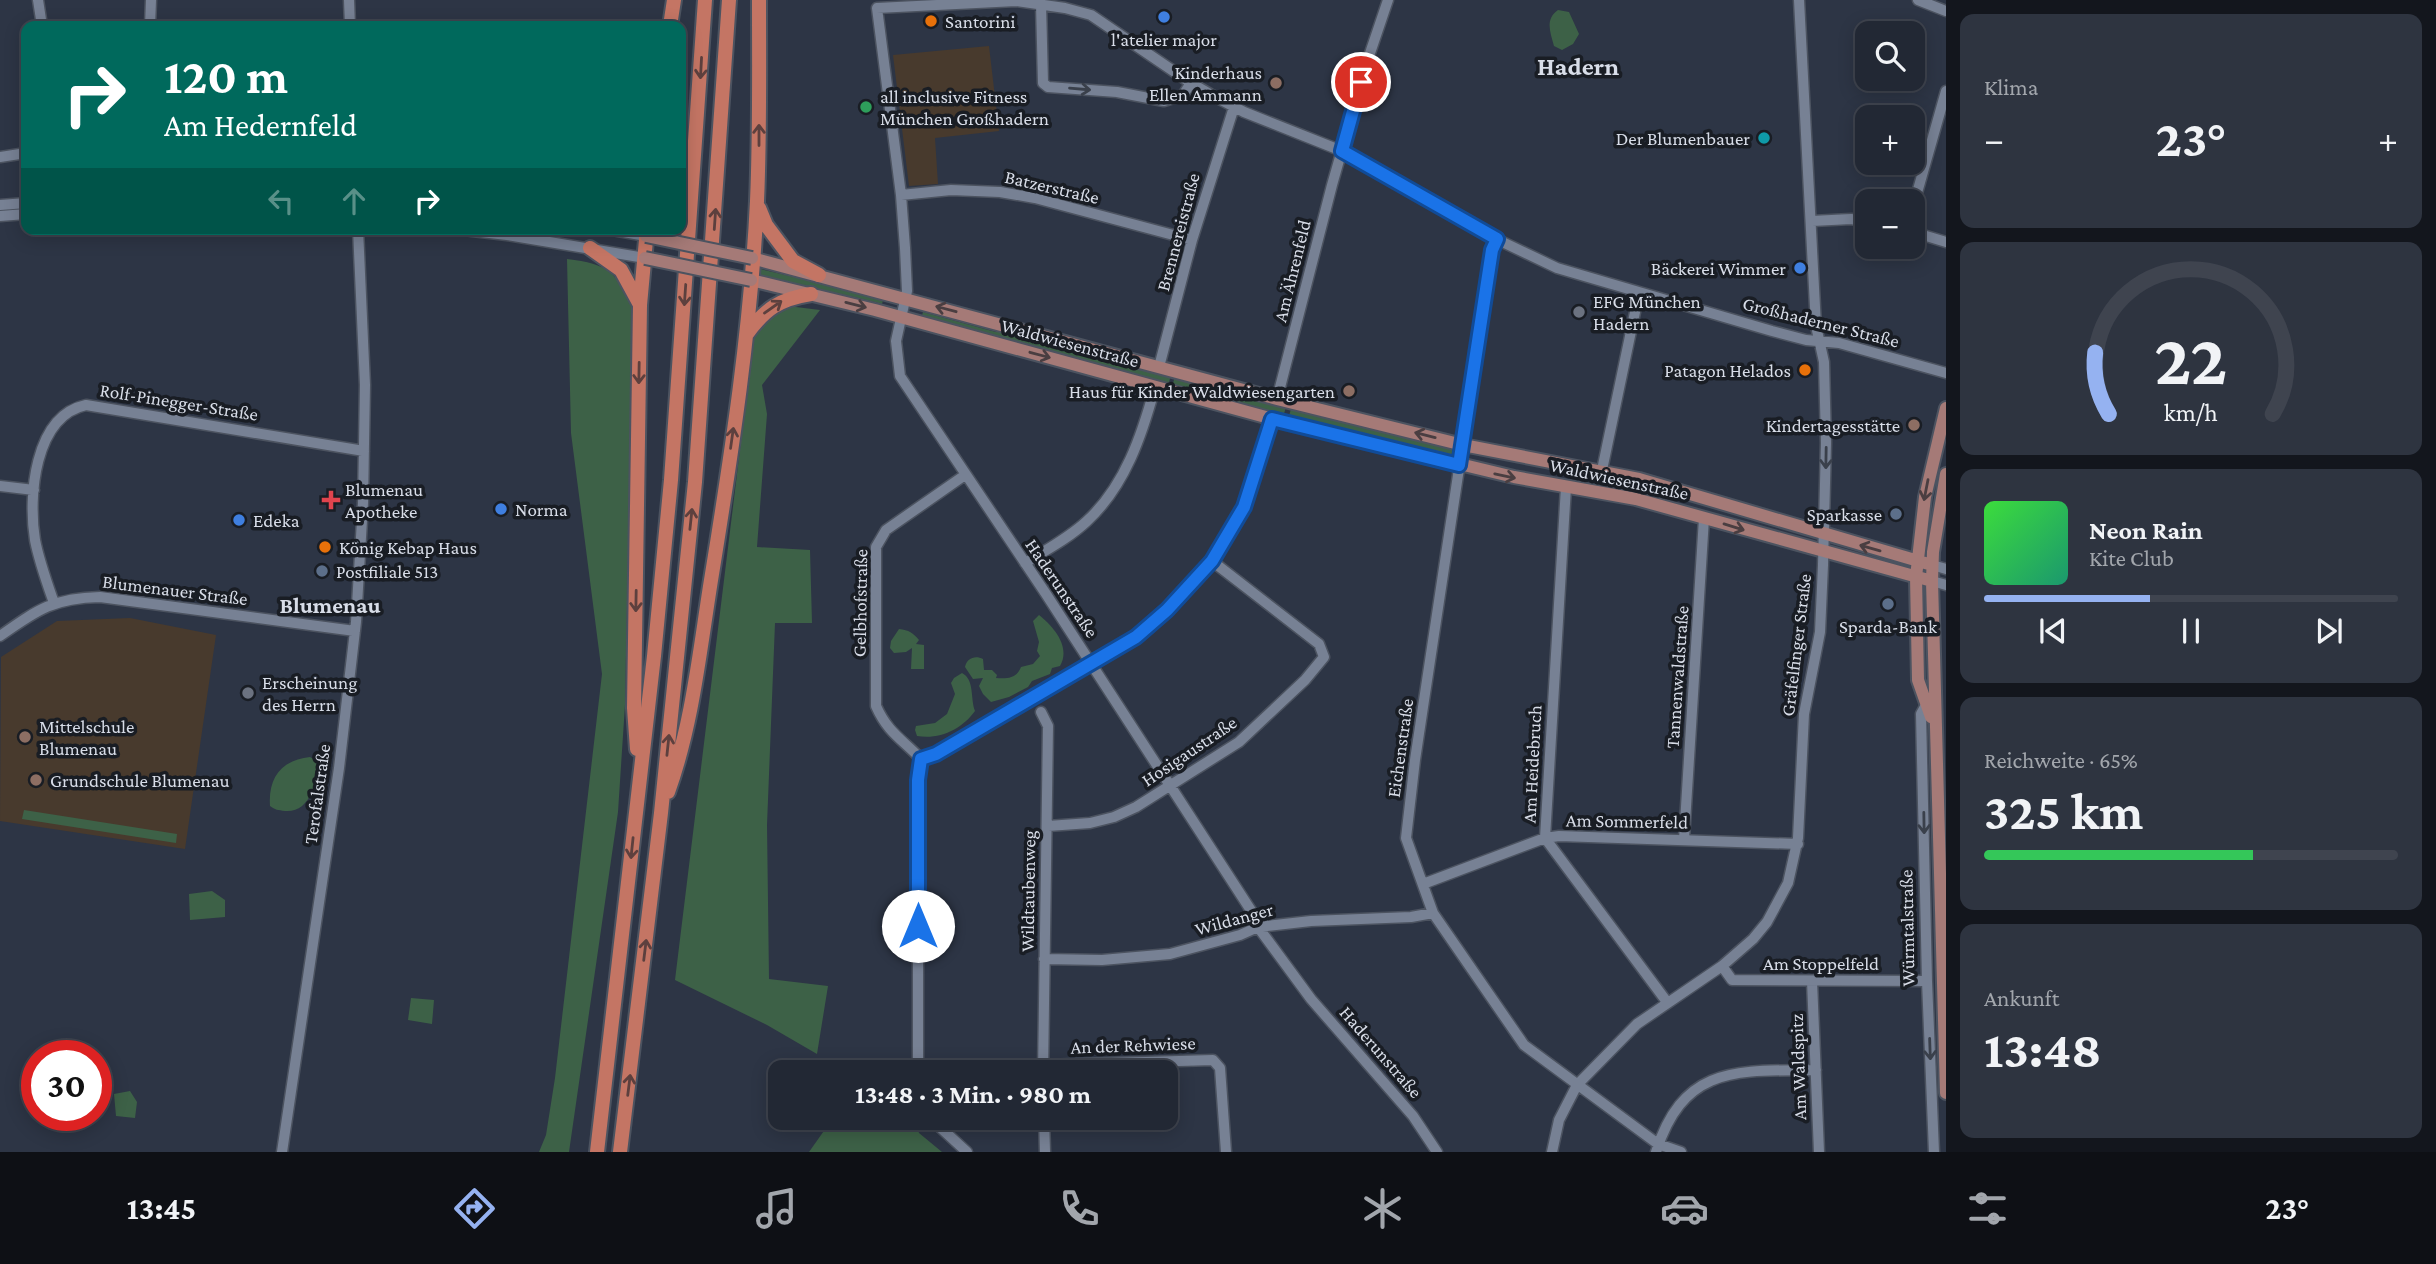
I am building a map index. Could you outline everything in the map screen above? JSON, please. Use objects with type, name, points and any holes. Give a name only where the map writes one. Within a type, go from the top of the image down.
[{"type":"highway","points":[[671,21],[674,0]]},
{"type":"highway","points":[[597,1152],[671,480],[705,0]]},
{"type":"highway","points":[[620,1152],[661,813],[695,482],[729,0]]},
{"type":"highway","points":[[661,813],[678,765],[690,709],[727,481],[746,336],[757,204],[759,0]]},
{"type":"highway","points":[[757,204],[766,225],[793,261],[819,275]]},
{"type":"highway","points":[[640,780],[634,708],[640,305],[647,235]]},
{"type":"highway","points":[[590,248],[621,270],[640,305]]},
{"type":"highway","points":[[746,336],[759,317],[781,301],[811,294]]},
{"type":"main road","name":"Waldwiesenstraße","points":[[655,235],[819,275],[1277,399],[1463,444],[1602,470],[1824,529],[1932,565]]},
{"type":"main road","name":"Waldwiesenstraße","points":[[645,258],[811,294],[1272,419],[1459,465],[1636,499],[1932,581]]},
{"type":"main road","name":"Würmtalstraße","points":[[1931,703],[1918,680],[1916,577],[1925,497],[1933,453],[1946,408]]},
{"type":"main road","name":"Würmtalstraße","points":[[1946,474],[1932,565],[1931,703],[1935,727],[1946,1093]]},
{"type":"street","points":[[38,0],[41,21]]},
{"type":"street","points":[[150,21],[151,0]]},
{"type":"street","points":[[349,0],[350,21]]},
{"type":"street","name":"Am Ährenfeld","points":[[1277,399],[1342,151],[1388,0]]},
{"type":"street","name":"Gräfelfinger Straße","points":[[1552,1152],[1559,1120],[1577,1085],[1637,1024],[1722,966],[1753,939],[1767,922],[1788,883],[1798,844],[1804,715],[1819,632],[1826,443],[1824,362],[1818,342],[1799,0]]},
{"type":"street","points":[[1918,0],[1946,11]]},
{"type":"street","name":"Großhaderner Straße","points":[[877,8],[1016,1],[1091,15],[1191,83],[1234,107],[1342,151],[1497,239],[1573,274],[1679,302],[1772,331],[1818,342],[1839,343],[1946,373]]},
{"type":"street","points":[[1041,4],[1043,83],[1048,87],[1117,92],[1164,101],[1183,95],[1191,83]]},
{"type":"street","name":"Haderunstraße","points":[[877,8],[901,195],[906,298],[896,341],[900,376],[1091,664],[1252,912],[1258,927],[1311,999],[1413,1116],[1437,1152]]},
{"type":"street","points":[[1918,189],[1946,91]]},
{"type":"street","name":"Brennereistraße","points":[[1159,367],[1192,240],[1234,107]]},
{"type":"street","points":[[0,157],[21,154]]},
{"type":"street","name":"Batzerstraße","points":[[901,195],[951,190],[1000,192],[1035,198],[1192,240]]},
{"type":"street","points":[[0,205],[21,203]]},
{"type":"street","points":[[0,216],[21,214]]},
{"type":"street","points":[[1812,221],[1855,220]]},
{"type":"street","name":"Terofalstraße","points":[[282,1152],[339,768],[355,631],[364,451],[363,323],[358,235]]},
{"type":"street","points":[[498,235],[645,258]]},
{"type":"street","points":[[1925,236],[1946,242]]},
{"type":"street","name":"Eichenstraße","points":[[1497,239],[1490,264],[1459,465],[1406,830],[1408,845],[1433,913],[1524,1045],[1657,1148],[1681,1152]]},
{"type":"street","points":[[1602,470],[1639,293]]},
{"type":"street","points":[[1025,564],[1070,534],[1104,504],[1135,449],[1155,387]]},
{"type":"street","name":"Rolf-Pinegger-Straße","points":[[54,603],[36,542],[33,519],[34,489],[46,437],[57,421],[72,408],[86,405],[364,451]]},
{"type":"street","points":[[918,1060],[918,780],[921,759],[936,754],[1136,637],[1167,610],[1212,561],[1244,507],[1272,419]]},
{"type":"street","name":"Gelbhofstraße","points":[[921,759],[893,734],[876,706],[876,547],[886,530],[965,475]]},
{"type":"street","points":[[0,486],[34,489]]},
{"type":"street","name":"Am Heidebruch","points":[[1566,487],[1545,838],[1667,1002]]},
{"type":"street","name":"Tannenwaldstraße","points":[[1684,839],[1704,518]]},
{"type":"street","name":"Hosigaustraße","points":[[1048,826],[1090,823],[1114,817],[1170,787],[1239,742],[1305,680],[1324,657],[1319,644],[1212,561]]},
{"type":"street","points":[[1932,565],[1946,569]]},
{"type":"street","points":[[1932,581],[1946,585]]},
{"type":"street","name":"Blumenauer Straße","points":[[0,636],[40,608],[79,597],[100,597],[355,631]]},
{"type":"street","name":"Würmtalstraße","points":[[1931,703],[1921,714],[1934,1152]]},
{"type":"street","name":"Wildtaubenweg","points":[[1041,712],[1048,726],[1043,1060]]},
{"type":"street","name":"Am Sommerfeld","points":[[1423,884],[1545,838],[1559,836],[1798,844]]},
{"type":"street","name":"Wildanger","points":[[1044,959],[1102,961],[1170,954],[1240,935],[1258,927],[1433,913]]},
{"type":"street","name":"Am Stoppelfeld","points":[[1722,966],[1732,980],[1927,981]]},
{"type":"street","name":"Am Waldspitz","points":[[1812,981],[1819,1152]]},
{"type":"street","name":"An der Rehwiese","points":[[1178,1062],[1213,1060],[1220,1068],[1226,1152]]},
{"type":"street","points":[[1657,1148],[1675,1110],[1692,1091],[1711,1080],[1748,1070],[1816,1070]]},
{"type":"street","points":[[943,1130],[967,1152]]},
{"type":"street","points":[[1044,1130],[1045,1152]]},
{"type":"shaded area","points":[[989,46],[999,131],[935,138],[938,184],[909,186],[893,55]]},
{"type":"shaded area","points":[[130,618],[216,635],[185,849],[0,821],[1,657],[57,621]]},
{"type":"green space","points":[[1558,10],[1569,12],[1579,34],[1573,44],[1562,50],[1554,46],[1550,31],[1551,17]]},
{"type":"green space","points":[[567,259],[593,264],[610,272],[622,287],[633,310],[625,705],[618,812],[569,1152],[539,1152],[546,1135],[555,1078],[602,674],[571,433]]},
{"type":"green space","points":[[756,268],[883,300],[882,304],[755,277]]},
{"type":"green space","points":[[788,306],[820,310],[762,385],[767,414],[757,547],[810,550],[812,623],[775,623],[767,825],[769,979],[828,986],[817,1054],[767,1025],[675,980],[755,327]]},
{"type":"green space","points":[[923,312],[1171,375],[1168,386],[921,319]]},
{"type":"green space","points":[[1175,376],[1286,407],[1283,417],[1172,387]]},
{"type":"green space","points":[[1291,409],[1453,449],[1451,459],[1288,419]]},
{"type":"green space","points":[[1039,615],[1055,631],[1062,645],[1063,659],[1060,666],[1052,668],[1050,674],[1032,681],[1028,687],[1009,697],[991,702],[979,686],[983,678],[973,679],[965,667],[966,664],[972,658],[983,659],[984,670],[992,670],[997,675],[996,678],[1000,678],[1012,677],[1021,667],[1033,664],[1040,656],[1033,621]]},
{"type":"green space","points":[[899,629],[915,635],[919,640],[916,644],[924,645],[924,669],[911,669],[912,648],[906,652],[894,653],[890,648]]},
{"type":"green space","points":[[962,673],[971,685],[975,711],[964,723],[950,732],[917,736],[916,726],[935,723],[947,714],[955,694],[951,683]]},
{"type":"green space","points":[[310,757],[317,761],[317,769],[314,786],[307,801],[294,810],[278,810],[270,806],[271,787],[279,772],[292,762]]},
{"type":"green space","points":[[24,810],[177,834],[176,843],[22,819]]},
{"type":"green space","points":[[212,891],[225,900],[225,917],[190,920],[189,894]]},
{"type":"green space","points":[[411,998],[434,1000],[432,1024],[408,1020]]},
{"type":"green space","points":[[130,1091],[137,1102],[135,1118],[116,1116],[114,1094]]},
{"type":"green space","points":[[825,1130],[918,1130],[942,1152],[809,1152]]},
{"type":"place","name":"l'atelier major","points":[[1164,17]]},
{"type":"place","name":"Santorini","points":[[931,21]]},
{"type":"place","name":"Kinderhaus Ellen Ammann","points":[[1276,83]]},
{"type":"place","name":"all inclusive Fitness München Großhadern","points":[[866,107]]},
{"type":"place","name":"Der Blumenbauer","points":[[1764,138]]},
{"type":"place","name":"Bäckerei Wimmer","points":[[1800,268]]},
{"type":"place","name":"EFG München Hadern","points":[[1579,312]]},
{"type":"place","name":"Patagon Helados","points":[[1805,370]]},
{"type":"place","name":"Haus für Kinder Waldwiesengarten","points":[[1349,391]]},
{"type":"place","name":"Kindertagesstätte","points":[[1914,425]]},
{"type":"place","name":"Blumenau Apotheke","points":[[331,500]]},
{"type":"place","name":"Norma","points":[[501,509]]},
{"type":"place","name":"Sparkasse","points":[[1896,514]]},
{"type":"place","name":"Edeka","points":[[239,520]]},
{"type":"place","name":"König Kebap Haus","points":[[325,547]]},
{"type":"place","name":"Postfiliale 513","points":[[322,571]]},
{"type":"place","name":"Sparda-Bank","points":[[1888,604]]},
{"type":"place","name":"Erscheinung des Herrn","points":[[248,693]]},
{"type":"place","name":"Mittelschule Blumenau","points":[[25,737]]},
{"type":"place","name":"Grundschule Blumenau","points":[[36,780]]},
{"type":"district","name":"Hadern","points":[[1578,66]]},
{"type":"district","name":"Blumenau","points":[[330,605]]},
{"type":"route","points":[[918,926],[918,780],[921,759],[936,754],[1136,637],[1167,610],[1212,561],[1244,507],[1272,419],[1459,465],[1492,250],[1497,239],[1342,151],[1361,82]]}]
